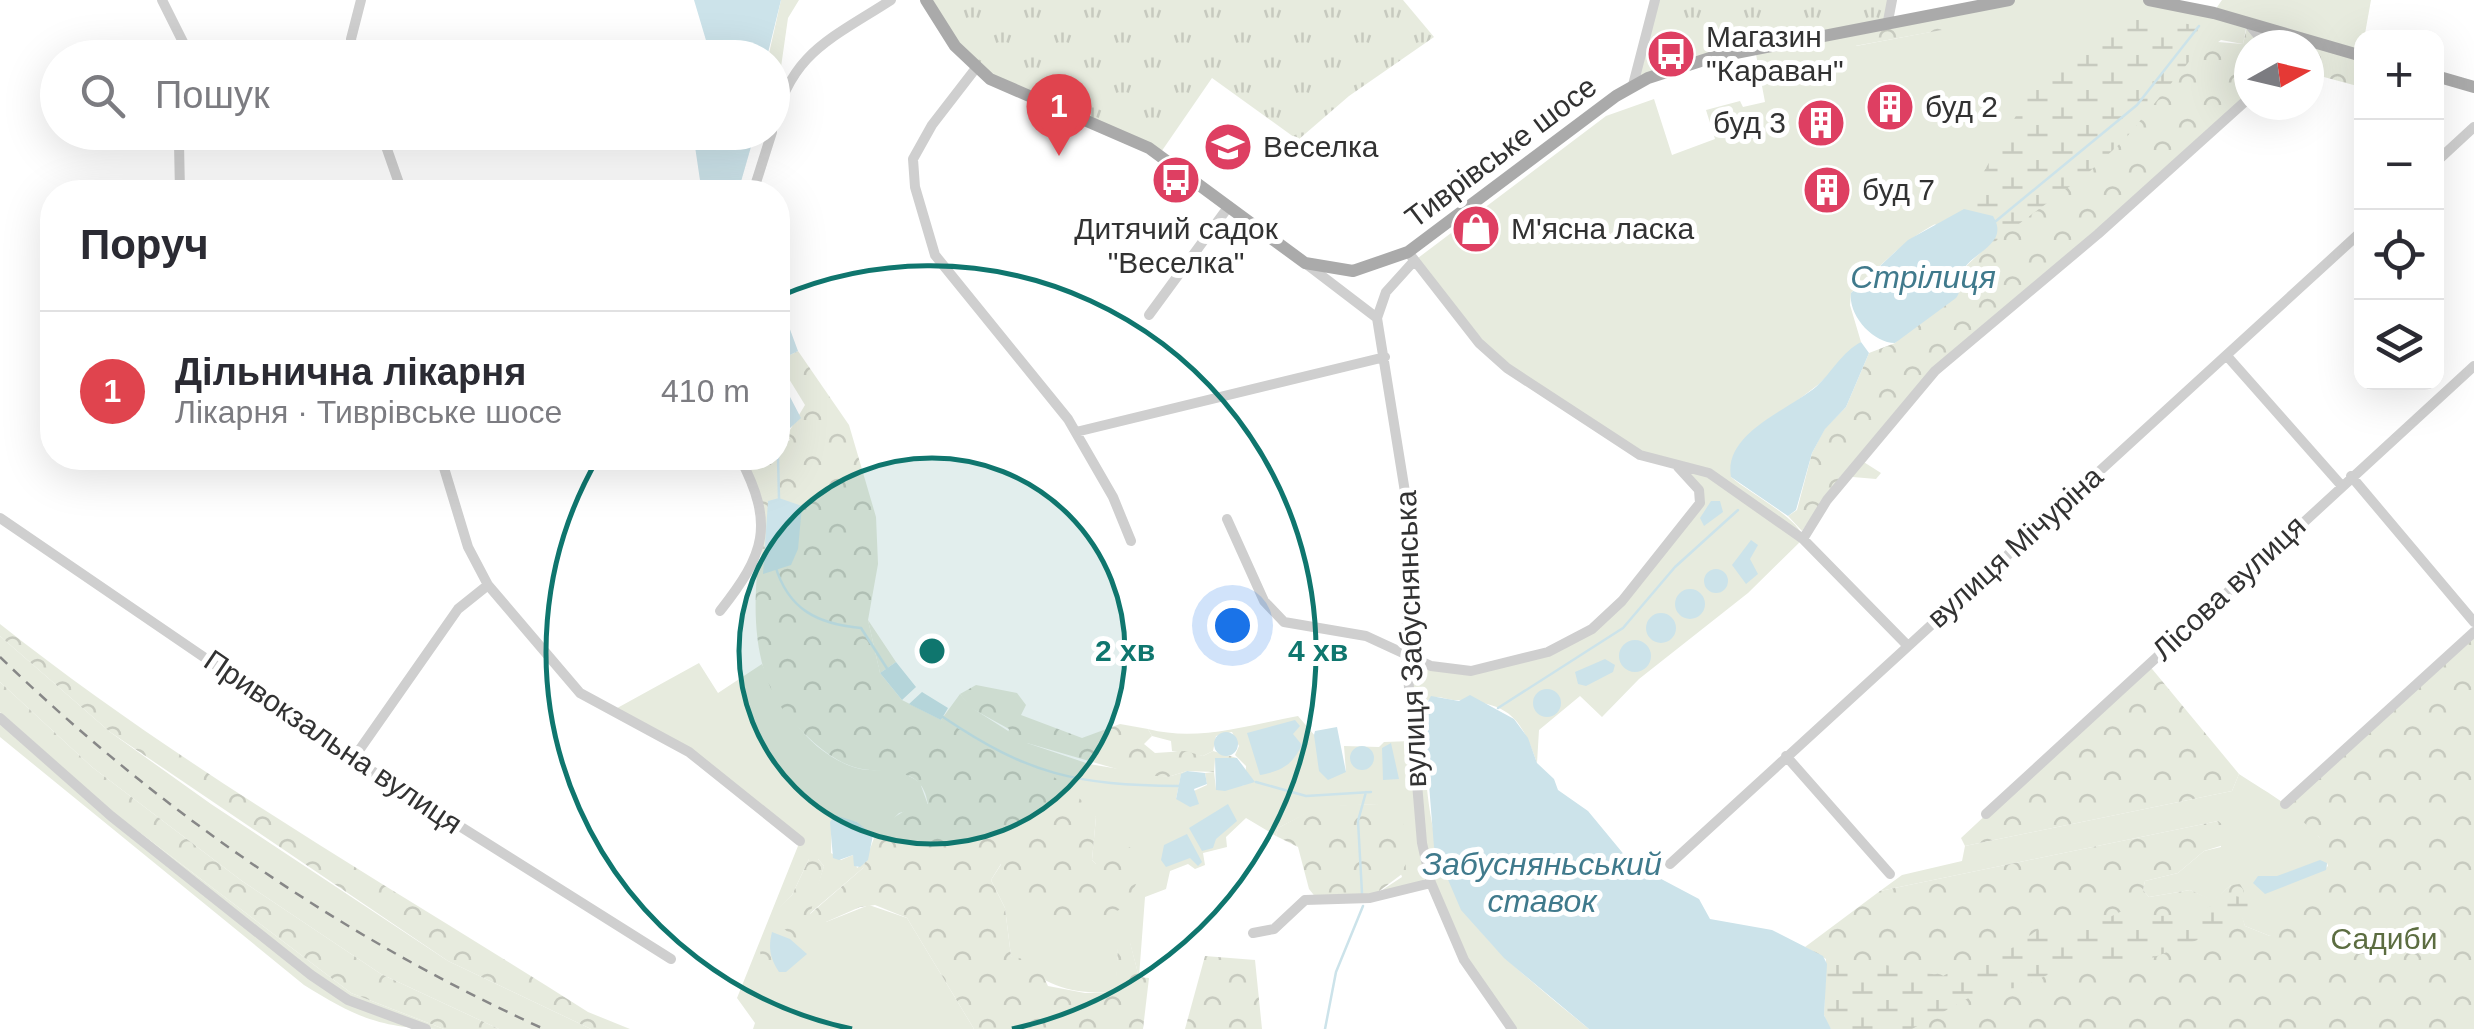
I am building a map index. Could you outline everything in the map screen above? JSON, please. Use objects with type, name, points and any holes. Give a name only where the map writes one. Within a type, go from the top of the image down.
[{"type":"main road","points":[[926,0],[954,46],[976,68],[1008,89],[1137,142],[1305,264]]},
{"type":"main road","name":"Тиврівське шосе","points":[[1305,264],[1353,271],[1411,256],[1633,85],[1710,58],[2009,0]]},
{"type":"main road","points":[[2150,0],[2248,22],[2354,54]]},
{"type":"main road","points":[[2444,78],[2474,87]]},
{"type":"street","points":[[162,0],[183,40]]},
{"type":"street","points":[[351,40],[361,0]]},
{"type":"street","points":[[790,81],[808,53],[892,0]]},
{"type":"street","points":[[1633,85],[1655,0]]},
{"type":"street","points":[[1888,21],[1892,0]]},
{"type":"street","points":[[2248,22],[2254,30]]},
{"type":"street","points":[[976,68],[916,152],[915,186],[940,265],[1076,432],[1113,497],[1131,541]]},
{"type":"street","points":[[1803,540],[1828,500],[1935,370],[2234,111]]},
{"type":"street","points":[[2444,155],[2474,127]]},
{"type":"street","points":[[179,150],[180,180]]},
{"type":"street","points":[[387,150],[398,180]]},
{"type":"street","points":[[757,180],[766,150]]},
{"type":"street","points":[[1149,315],[1230,206]]},
{"type":"street","name":"вулиця Мічуріна","points":[[1670,864],[2354,239]]},
{"type":"street","points":[[1305,264],[1378,318],[1386,292],[1411,256],[1478,343],[1507,368],[1640,454],[1709,472],[1803,540],[1907,645]]},
{"type":"street","name":"вулиця Забуснянська","points":[[1378,318],[1410,523],[1406,652],[1420,830],[1431,883],[1475,981],[1512,1029]]},
{"type":"street","points":[[2227,356],[2341,485]]},
{"type":"street","points":[[1076,432],[1385,357]]},
{"type":"street","name":"Лісова вулиця","points":[[1986,814],[2474,366]]},
{"type":"street","points":[[1227,519],[1250,574],[1277,617],[1293,626],[1366,636],[1439,668],[1484,670],[1548,652],[1592,628],[1615,609],[1697,509],[1699,490],[1678,467]]},
{"type":"street","points":[[444,470],[468,547],[488,585],[587,699],[689,752],[800,841]]},
{"type":"street","points":[[720,612],[753,570],[759,546],[759,504],[745,470]]},
{"type":"street","points":[[2351,476],[2474,622]]},
{"type":"street","name":"Привокзальна вулиця","points":[[0,518],[354,759],[671,960]]},
{"type":"street","points":[[354,759],[458,609],[488,585]]},
{"type":"street","points":[[2284,804],[2474,632]]},
{"type":"street","points":[[0,718],[111,816],[311,975],[348,1000],[426,1029]]},
{"type":"street","points":[[1786,756],[1890,874]]},
{"type":"street","points":[[1254,933],[1274,929],[1305,900],[1370,898],[1431,883]]},
{"type":"green space","points":[[781,0],[799,0],[788,18],[785,40],[772,40]]},
{"type":"green space","points":[[926,0],[1403,0],[1434,37],[1349,96],[1298,140],[1212,78],[1159,155],[976,68]]},
{"type":"green space","points":[[1655,0],[1892,0],[1888,21],[1710,58],[1633,85]]},
{"type":"green space","points":[[2009,0],[2150,0],[2213,13],[2222,0],[2371,0],[2366,30],[2354,30],[2354,54],[2324,45],[2324,30],[2271,30],[2247,23],[2246,30],[2234,30],[2234,42],[2221,40],[1979,210],[1925,230],[1851,293],[1850,305],[1861,342],[1819,384],[1739,445],[1731,477],[1784,515],[1803,539],[1748,593],[1639,679],[1602,717],[1580,696],[1539,730],[1537,763],[1517,722],[1500,708],[1440,697],[1426,702],[1422,739],[1432,824],[1442,862],[1457,895],[1497,949],[1589,1029],[1512,1029],[1475,981],[1431,883],[1370,898],[1402,877],[1377,804],[1319,807],[1278,828],[1276,836],[1246,818],[1226,837],[1227,847],[1203,853],[1205,865],[1195,869],[1188,864],[1170,871],[1166,889],[1145,897],[1139,977],[1130,943],[1118,948],[1116,992],[1084,992],[1059,986],[1011,956],[1005,908],[991,880],[1002,863],[1096,864],[1092,860],[1096,817],[941,720],[960,694],[972,708],[1027,743],[1089,764],[1168,777],[1187,771],[1181,775],[1176,799],[1207,785],[1205,773],[1214,772],[1216,789],[1245,785],[1246,766],[1235,755],[1239,746],[1232,732],[1216,736],[1213,751],[1203,756],[1172,751],[1171,741],[1152,736],[1148,729],[1204,733],[1298,716],[1346,772],[1344,746],[1379,747],[1384,742],[1412,741],[1406,652],[1427,662],[1480,667],[1537,655],[1587,632],[1629,593],[1701,497],[1678,467],[1656,461],[1507,368],[1414,261],[1606,116],[1654,99],[1672,155],[1715,139],[1706,110],[1740,101],[1743,107],[1765,102],[1755,49],[1851,29],[1856,46],[1941,30],[1939,12]]},
{"type":"green space","points":[[1939,12],[1942,30],[1855,46],[1851,29]]},
{"type":"green space","points":[[2130,14],[2199,26],[2207,40],[2125,139],[2089,172],[1985,249],[1987,243],[1934,224],[1972,202],[1975,187],[2036,81]]},
{"type":"green space","points":[[2248,22],[2275,30],[2246,30]]},
{"type":"green space","points":[[2205,41],[2234,43],[2234,112],[2159,180],[1933,369],[1859,459],[1881,473],[1876,479],[1841,476],[1802,531],[1788,516],[1797,510],[1812,453],[1825,428],[1846,407],[1869,353],[1895,343],[1959,280],[1963,269]]},
{"type":"green space","points":[[2324,45],[2354,54],[2354,85],[2324,77]]},
{"type":"green space","points":[[798,351],[849,425],[876,517],[878,564],[868,620],[880,673],[902,700],[1067,784],[1096,817],[1092,860],[1096,864],[1113,846],[1130,847],[1140,877],[1123,908],[1076,931],[1019,895],[1001,864],[991,880],[1005,908],[1011,956],[1037,963],[1048,986],[1085,993],[1115,992],[1118,947],[1130,942],[1139,977],[1149,978],[1143,1029],[974,1029],[907,918],[875,905],[860,907],[826,922],[808,949],[770,917],[792,895],[809,859],[818,859],[824,866],[810,914],[863,868],[874,838],[890,820],[909,808],[928,804],[924,791],[910,776],[854,767],[818,746],[787,715],[763,666],[756,611],[761,534],[747,470],[790,470],[790,430],[805,405],[790,381],[790,355]]},
{"type":"green space","points":[[868,620],[896,662],[880,673]]},
{"type":"green space","points":[[0,624],[142,728],[289,826],[588,1012],[630,1029],[591,1029],[448,961],[110,732],[0,636]]},
{"type":"green space","name":"Садиби","points":[[2474,632],[2474,1029],[1831,1029],[1824,1015],[1826,959],[1805,947],[1880,891],[2218,821],[2229,830],[2227,844],[2204,851],[2178,873],[2145,881],[2143,890],[2149,897],[2190,890],[2213,900],[2231,885],[2240,884],[2244,891],[2241,912],[2245,926],[2270,936],[2274,918],[2328,866],[2319,837],[2285,804]]},
{"type":"green space","points":[[0,636],[110,732],[211,804],[448,961],[591,1029],[499,1029],[381,974],[242,881],[92,767],[0,682]]},
{"type":"green space","points":[[699,663],[718,693],[762,664],[786,710],[822,750],[853,767],[894,771],[920,783],[928,805],[899,813],[874,838],[857,822],[832,817],[831,853],[841,860],[853,855],[857,868],[868,860],[808,915],[824,866],[818,859],[809,859],[792,895],[771,917],[826,922],[869,905],[907,918],[974,1029],[753,1029],[755,1023],[737,998],[800,841],[706,764],[610,712]]},
{"type":"green space","points":[[2148,664],[2239,774],[2232,791],[1965,846],[1961,838]]},
{"type":"green space","points":[[0,682],[92,767],[242,881],[381,974],[499,1029],[444,1029],[351,993],[114,813],[0,712]]},
{"type":"green space","points":[[976,685],[1017,693],[1026,705],[1021,715],[1082,738],[1120,724],[1148,729],[1152,736],[1144,744],[1155,753],[1185,751],[1203,756],[1213,751],[1237,758],[1215,759],[1214,772],[1187,771],[1168,777],[1134,774],[1027,743],[1016,747],[1007,739],[1009,729],[971,708],[960,694]]},
{"type":"green space","points":[[0,712],[114,813],[351,993],[444,1029],[403,1027],[370,1019],[304,985],[0,737]]},
{"type":"green space","points":[[2239,774],[2297,813],[2321,840],[2326,854],[2326,870],[2270,936],[2245,926],[2231,885],[2213,901],[2190,890],[2149,897],[2143,890],[2145,881],[2178,873],[2204,851],[2221,847],[2218,821],[1880,891],[1902,875],[1962,861],[1965,846],[2232,791]]},
{"type":"green space","points":[[1377,804],[1403,816],[1406,871],[1370,898],[1317,899],[1309,889],[1298,847],[1276,836],[1278,828],[1319,806]]},
{"type":"green space","points":[[2235,896],[2245,898],[2249,905],[2240,923],[2137,964],[2075,962],[2020,988],[1985,989],[1912,1029],[1831,1029],[1825,1022],[1827,964],[1870,962],[1943,976],[1974,959],[1997,958],[2039,929],[2092,926],[2122,911],[2151,916],[2179,914]]},
{"type":"green space","points":[[770,942],[776,968],[772,990],[763,991],[760,949]]},
{"type":"green space","points":[[1205,956],[1255,960],[1262,1029],[1185,1029]]},
{"type":"water","points":[[694,0],[781,0],[771,40],[706,40]]},
{"type":"water","points":[[696,150],[750,150],[741,180],[700,180]]},
{"type":"water","name":"Стрілиця","points":[[1964,209],[1993,216],[1997,233],[1990,245],[1964,268],[1956,298],[1895,343],[1878,338],[1858,318],[1851,293],[1908,240]]},
{"type":"water","points":[[790,329],[798,351],[790,355]]},
{"type":"water","name":"Стрілиця","points":[[1861,342],[1869,353],[1846,407],[1825,429],[1812,453],[1796,510],[1788,516],[1731,477],[1731,461],[1747,435],[1817,386]]},
{"type":"water","points":[[790,397],[801,418],[790,428]]},
{"type":"water","points":[[779,498],[802,506],[798,549],[791,565],[763,574],[768,501]]},
{"type":"water","points":[[1711,501],[1720,501],[1723,512],[1704,526],[1700,518]]},
{"type":"water","points":[[1751,540],[1758,545],[1750,559],[1758,574],[1746,584],[1732,565]]},
{"type":"water","points":[[1716,569],[1725,572],[1725,590],[1716,593],[1707,590],[1704,581],[1707,572]]},
{"type":"water","points":[[1690,589],[1704,598],[1705,604],[1696,618],[1690,619],[1676,610],[1675,604],[1684,590]]},
{"type":"water","points":[[1661,613],[1675,622],[1676,628],[1667,642],[1661,643],[1647,634],[1646,628],[1655,614]]},
{"type":"water","points":[[1635,640],[1646,645],[1651,656],[1646,667],[1635,672],[1624,667],[1619,656],[1624,645]]},
{"type":"water","points":[[1605,659],[1615,665],[1613,672],[1586,686],[1578,684],[1575,672]]},
{"type":"water","points":[[896,662],[916,687],[902,700],[880,673]]},
{"type":"water","points":[[1547,689],[1557,693],[1561,703],[1557,713],[1547,717],[1537,713],[1533,703],[1537,693]]},
{"type":"water","points":[[922,692],[948,708],[941,720],[909,704]]},
{"type":"water","name":"Забусняньський ставок","points":[[1470,695],[1514,719],[1528,738],[1537,763],[1554,779],[1558,790],[1588,811],[1631,863],[1699,899],[1710,919],[1772,930],[1823,956],[1827,964],[1824,1015],[1831,1029],[1589,1029],[1504,958],[1461,910],[1434,847],[1423,710],[1431,696],[1459,701]]},
{"type":"water","points":[[1295,720],[1300,726],[1293,734],[1302,745],[1298,752],[1285,766],[1260,775],[1247,733]]},
{"type":"water","points":[[1337,727],[1346,772],[1328,780],[1319,771],[1314,735],[1315,731]]},
{"type":"water","points":[[1226,732],[1238,744],[1226,756],[1214,744]]},
{"type":"water","points":[[1391,743],[1399,779],[1383,780],[1382,748]]},
{"type":"water","points":[[1362,746],[1371,749],[1371,767],[1362,770],[1353,767],[1350,758],[1353,749]]},
{"type":"water","points":[[1215,758],[1237,758],[1255,782],[1216,790]]},
{"type":"water","points":[[1205,773],[1207,784],[1194,789],[1199,804],[1190,807],[1176,799],[1181,774]]},
{"type":"water","points":[[1228,804],[1237,821],[1216,839],[1213,848],[1202,851],[1189,828]]},
{"type":"water","points":[[835,815],[857,822],[873,835],[868,860],[860,867],[854,866],[853,855],[833,858],[830,822]]},
{"type":"water","points":[[1187,834],[1202,862],[1198,866],[1190,858],[1166,867],[1161,860],[1164,845]]},
{"type":"water","points":[[2320,860],[2327,863],[2326,870],[2265,894],[2253,883],[2258,876],[2277,876]]},
{"type":"water","points":[[772,932],[790,939],[807,954],[786,972],[779,972],[772,957]]},
{"type":"waterway","points":[[1996,221],[2137,105],[2199,26]]},
{"type":"waterway","points":[[778,470],[779,498]]},
{"type":"waterway","points":[[1498,708],[1623,628],[1675,567],[1738,510]]},
{"type":"waterway","points":[[775,565],[797,604],[831,623],[861,628],[888,670]]},
{"type":"waterway","points":[[943,717],[1002,752],[1055,773],[1111,783],[1179,786]]},
{"type":"waterway","points":[[1256,782],[1306,796],[1371,792]]},
{"type":"waterway","points":[[1362,893],[1358,821],[1366,792]]},
{"type":"waterway","points":[[1325,1029],[1336,972],[1363,906]]},
{"type":"railway","points":[[0,657],[124,767],[256,867],[397,954],[544,1029]]},
{"type":"place","name":"Магазин \"Караван\"","points":[[1671,54]]},
{"type":"place","name":"буд 2","points":[[1890,107]]},
{"type":"place","name":"буд 3","points":[[1821,123]]},
{"type":"place","name":"Веселка","points":[[1228,147]]},
{"type":"place","name":"Дільнична лікарня","points":[[1059,156]]},
{"type":"place","name":"Дитячий садок \"Веселка\"","points":[[1176,180]]},
{"type":"place","name":"буд 7","points":[[1827,190]]},
{"type":"place","name":"М'ясна ласка","points":[[1476,229]]}]
